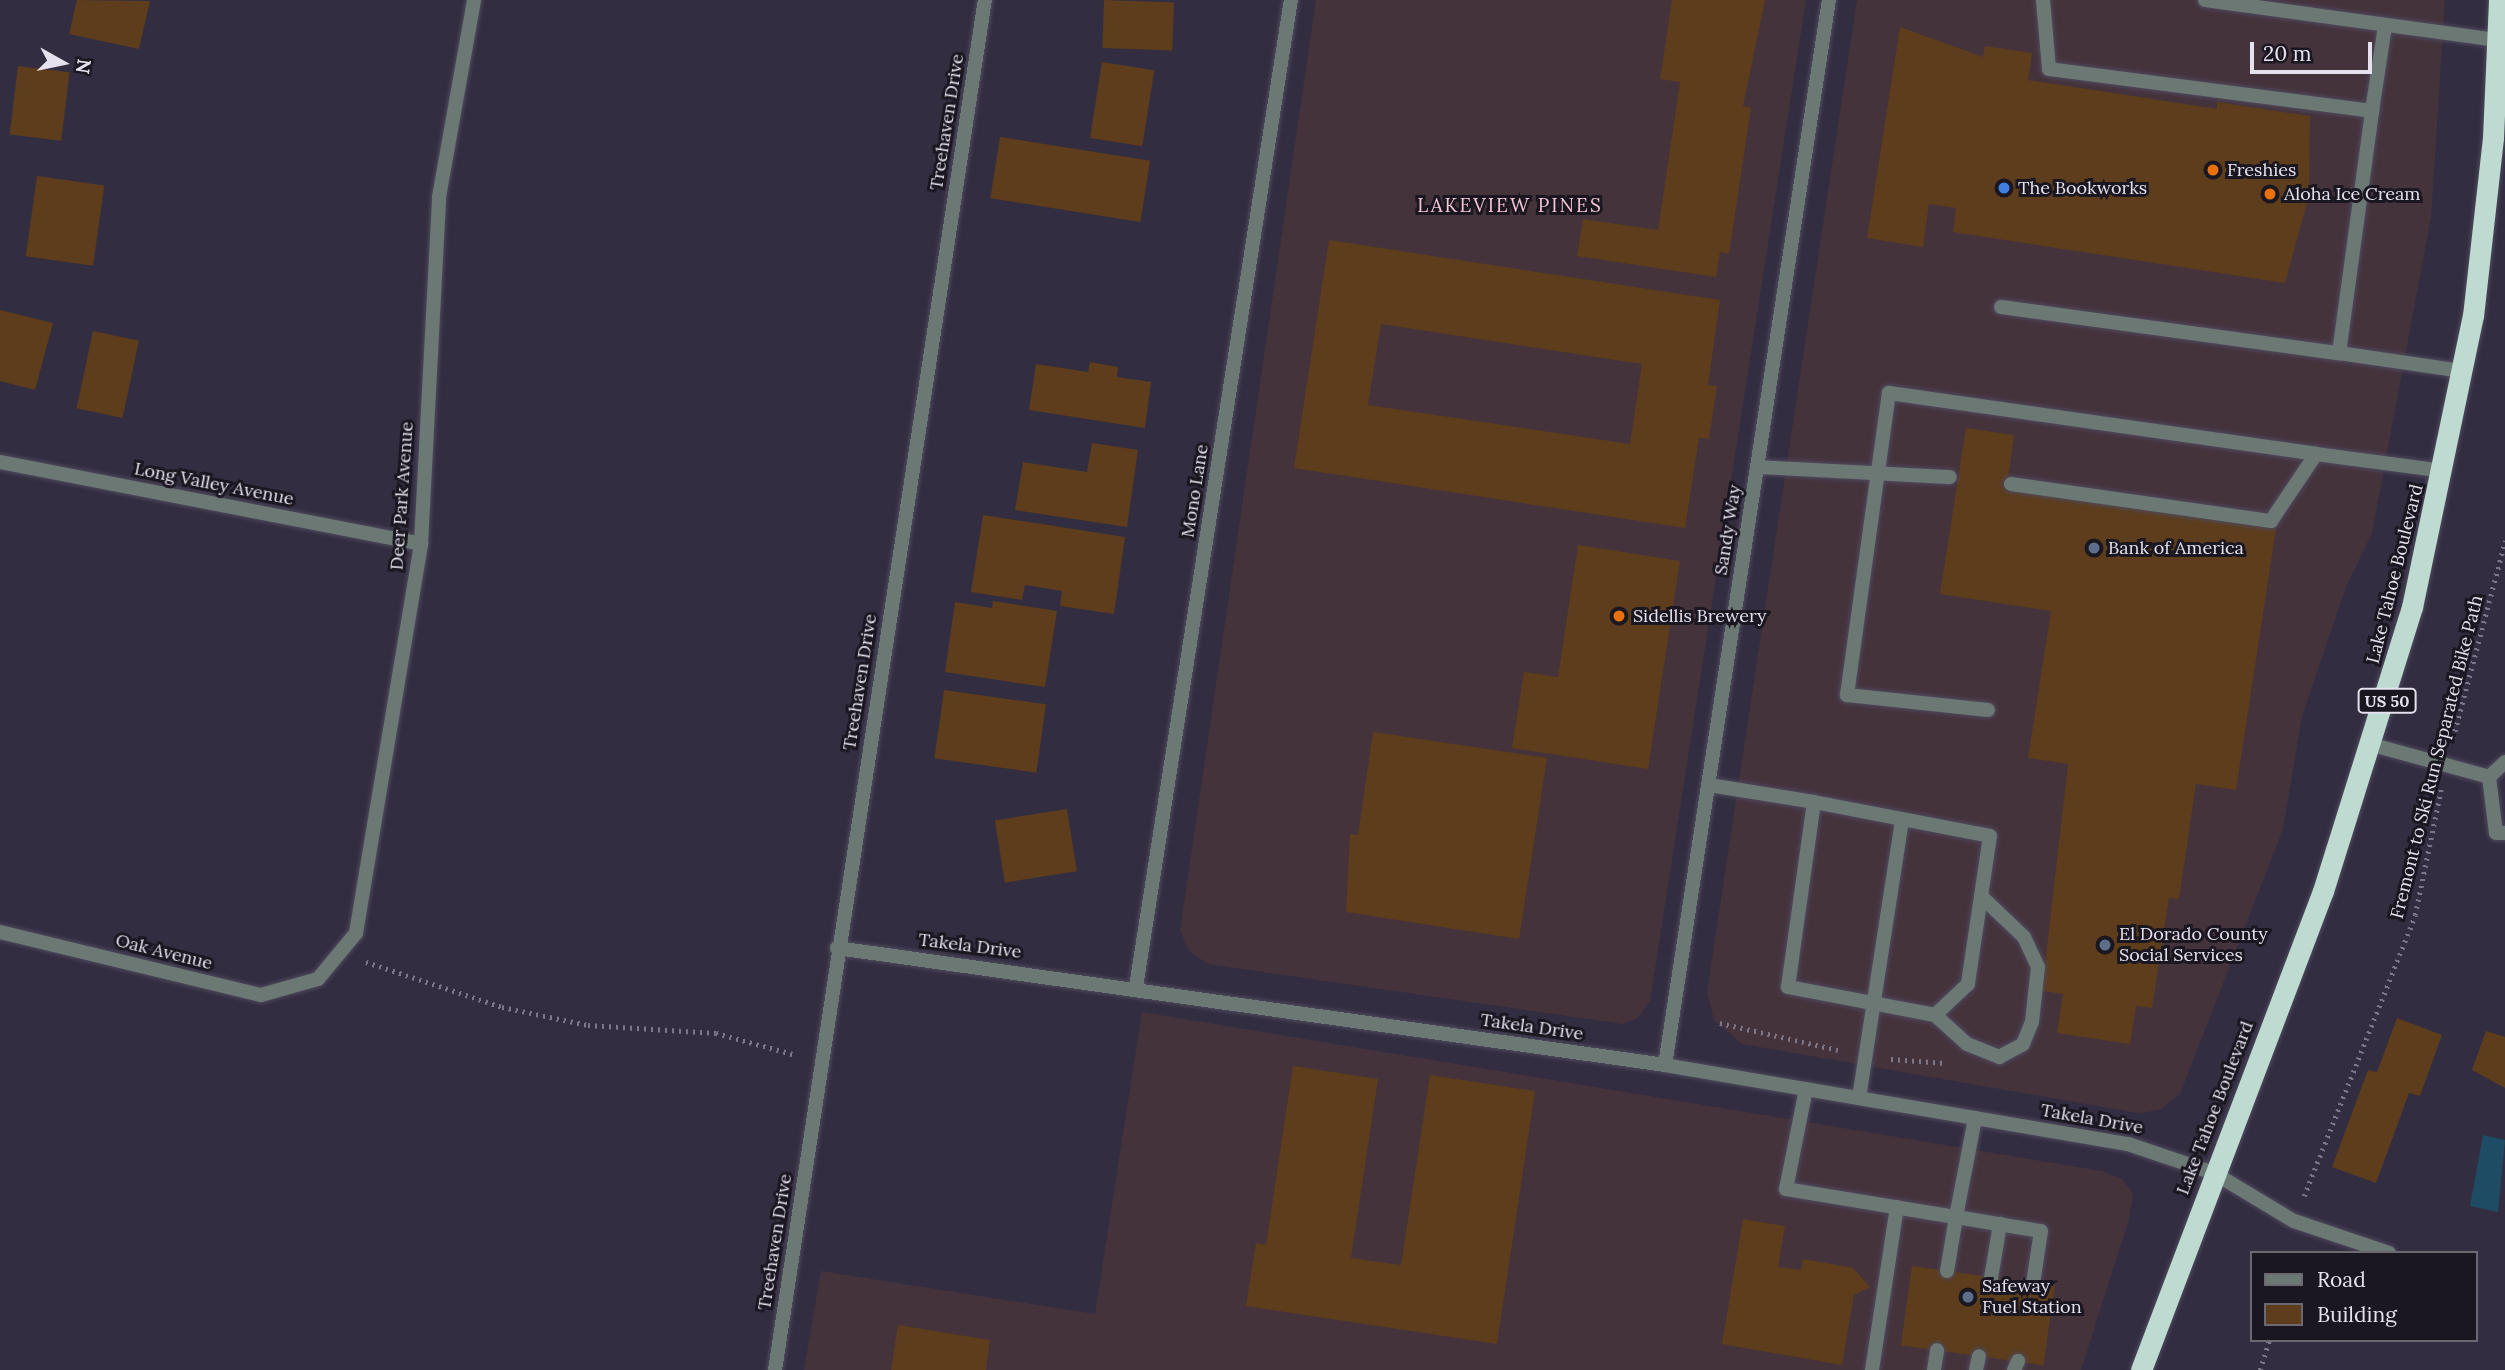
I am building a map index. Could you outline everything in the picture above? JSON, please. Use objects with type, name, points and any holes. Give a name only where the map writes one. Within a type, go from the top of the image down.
[{"type":"highway","name":"Lake Tahoe Boulevard","points":[[2141,1370],[2373,745],[2443,471],[2463,371],[2485,221],[2499,0]]},
{"type":"street","name":"Deer Park Avenue","points":[[318,979],[356,933],[421,544],[439,197],[474,0]]},
{"type":"street","name":"Treehaven Drive","points":[[775,1370],[837,948],[985,0]]},
{"type":"street","name":"Mono Lane","points":[[1136,987],[1291,0]]},
{"type":"street","name":"Sandy Way","points":[[1665,1065],[1829,0]]},
{"type":"street","points":[[2043,0],[2049,69],[2372,111]]},
{"type":"street","points":[[2205,0],[2498,40]]},
{"type":"street","points":[[2339,353],[2385,26]]},
{"type":"street","points":[[2001,307],[2463,371]]},
{"type":"street","points":[[1988,710],[1847,695],[1874,478],[1889,393],[2443,471]]},
{"type":"street","points":[[2011,484],[2271,522],[2316,454]]},
{"type":"street","name":"Long Valley Avenue","points":[[0,462],[421,544]]},
{"type":"street","points":[[1758,467],[1874,478],[1950,477]]},
{"type":"street","points":[[2373,745],[2489,777]]},
{"type":"street","points":[[2489,777],[2505,762]]},
{"type":"street","points":[[2489,777],[2496,833],[2505,832]]},
{"type":"street","points":[[1709,785],[1990,836],[1968,984],[1935,1016]]},
{"type":"street","points":[[1814,802],[1788,987],[1935,1016],[1966,1044],[1999,1057],[2023,1044],[2032,1022],[2038,967],[2024,937],[1981,896]]},
{"type":"street","points":[[1859,1098],[1902,820]]},
{"type":"street","name":"Oak Avenue","points":[[0,932],[261,995],[318,979]]},
{"type":"street","name":"Takela Drive","points":[[837,948],[1136,987],[1665,1065],[2128,1144],[2214,1173],[2294,1221],[2383,1251]]},
{"type":"street","points":[[1806,1089],[1786,1189],[2041,1231],[2033,1284]]},
{"type":"street","points":[[1947,1271],[1975,1118]]},
{"type":"street","points":[[1872,1370],[1897,1207]]},
{"type":"street","points":[[1991,1278],[2000,1224]]},
{"type":"street","points":[[1934,1370],[1937,1350]]},
{"type":"path","name":"Fremont to Ski Run Separated Bike Path","points":[[2294,1221],[2415,915],[2446,764],[2505,541]]},
{"type":"path","points":[[338,955],[425,976],[502,1007],[588,1025],[716,1033],[821,1063]]},
{"type":"path","points":[[2260,1370],[2268,1342]]},
{"type":"shaded area","points":[[1316,0],[1806,0],[1650,1001],[1638,1018],[1623,1024],[1208,964],[1189,951],[1180,931]]},
{"type":"shaded area","points":[[1857,0],[2445,0],[2431,217],[2372,533],[2347,584],[2302,716],[2283,829],[2180,1094],[2160,1110],[2138,1113],[1742,1044],[1714,1020],[1707,992]]},
{"type":"shaded area","points":[[1142,1012],[2102,1171],[2122,1179],[2133,1194],[2129,1219],[2081,1370],[804,1370],[821,1271],[1095,1314]]},
{"type":"water","points":[[2483,1135],[2505,1140],[2498,1212],[2470,1206]]},
{"type":"building","points":[[77,0],[150,1],[139,49],[69,34]]},
{"type":"building","points":[[1104,0],[1174,2],[1172,50],[1102,48]]},
{"type":"building","points":[[1672,0],[1765,0],[1743,106],[1751,108],[1729,254],[1720,252],[1716,277],[1577,256],[1583,219],[1658,230],[1680,82],[1660,79]]},
{"type":"building","points":[[1900,27],[1983,57],[1985,46],[2032,53],[2028,80],[2217,109],[2217,102],[2310,116],[2309,195],[2285,283],[1953,232],[1956,208],[1929,204],[1923,247],[1867,238]]},
{"type":"building","points":[[1102,62],[1154,70],[1142,146],[1090,138]]},
{"type":"building","points":[[18,66],[70,72],[61,141],[10,134]]},
{"type":"building","points":[[1000,137],[1150,161],[1140,222],[990,198]]},
{"type":"building","points":[[37,176],[104,185],[93,266],[26,256]]},
{"type":"building","points":[[1329,240],[1720,300],[1708,385],[1717,386],[1709,439],[1699,438],[1685,528],[1294,468]],"holes":[[[1381,324],[1642,364],[1630,444],[1368,405]]]},
{"type":"building","points":[[0,310],[53,323],[35,390],[0,381]]},
{"type":"building","points":[[93,331],[139,341],[123,418],[77,408]]},
{"type":"building","points":[[1090,362],[1118,367],[1117,377],[1151,382],[1145,428],[1029,410],[1036,364],[1088,372]]},
{"type":"building","points":[[1966,428],[2014,435],[2007,488],[2276,529],[2236,790],[2196,784],[2179,899],[2169,898],[2152,1008],[2136,1006],[2130,1044],[2057,1033],[2063,994],[2042,991],[2068,764],[2028,758],[2051,611],[1940,594]]},
{"type":"building","points":[[1092,443],[1138,450],[1127,527],[1015,510],[1023,462],[1087,472]]},
{"type":"building","points":[[983,515],[1125,537],[1114,614],[1060,606],[1062,591],[1025,585],[1022,600],[971,592]]},
{"type":"building","name":"Sidellis Brewery","points":[[1578,545],[1680,561],[1648,769],[1512,748],[1524,672],[1558,677]]},
{"type":"building","points":[[993,601],[1057,611],[1045,687],[945,672],[955,602],[992,608]]},
{"type":"building","points":[[944,690],[1046,704],[1036,773],[934,758]]},
{"type":"building","points":[[1373,732],[1547,758],[1519,939],[1346,912],[1350,834],[1358,835]]},
{"type":"building","points":[[1067,809],[1077,871],[1005,883],[995,820]]},
{"type":"building","points":[[2397,1018],[2442,1035],[2420,1096],[2409,1093],[2376,1183],[2332,1167],[2368,1070],[2377,1072]]},
{"type":"building","points":[[2486,1031],[2505,1037],[2505,1088],[2472,1070]]},
{"type":"building","points":[[1293,1066],[1378,1079],[1351,1258],[1401,1265],[1430,1075],[1535,1091],[1497,1344],[1246,1306],[1256,1243],[1266,1245]]},
{"type":"building","points":[[1743,1219],[1785,1226],[1778,1267],[1801,1270],[1803,1259],[1853,1268],[1870,1287],[1854,1295],[1842,1365],[1722,1344]]},
{"type":"building","points":[[1912,1266],[2055,1286],[2043,1365],[1901,1345]]},
{"type":"building","points":[[898,1325],[990,1340],[986,1370],[891,1370]]},
{"type":"place","name":"Freshies","points":[[2213,170]]},
{"type":"place","name":"The Bookworks","points":[[2004,188]]},
{"type":"place","name":"Aloha Ice Cream","points":[[2270,194]]},
{"type":"place","name":"Bank of America","points":[[2094,548]]},
{"type":"place","name":"Sidellis Brewery","points":[[1619,616]]},
{"type":"place","name":"El Dorado County Social Services","points":[[2105,945]]},
{"type":"place","name":"Safeway Fuel Station","points":[[1968,1297]]},
{"type":"district","name":"LAKEVIEW PINES","points":[[1510,206]]}]
